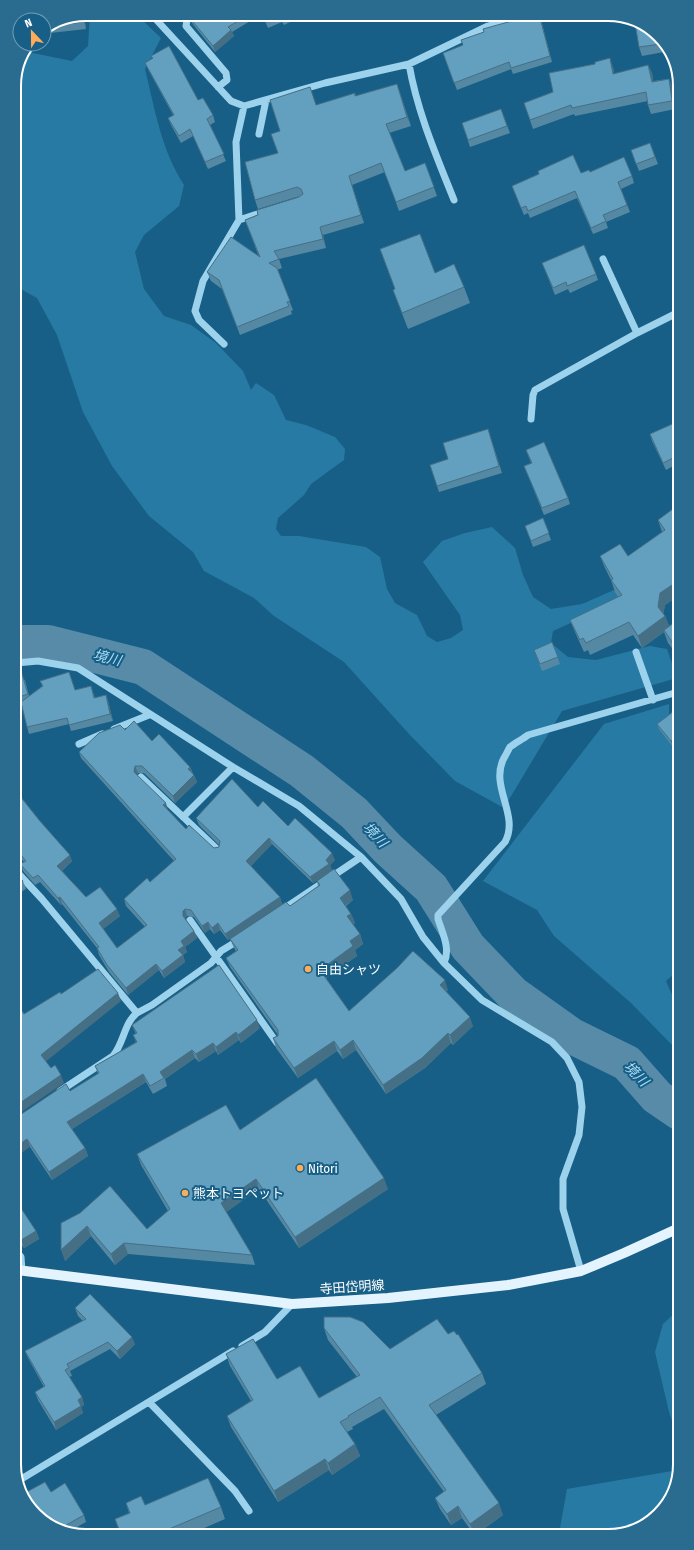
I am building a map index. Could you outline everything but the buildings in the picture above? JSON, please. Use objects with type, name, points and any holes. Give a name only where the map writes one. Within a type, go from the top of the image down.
[{"type":"main road","name":"寺田岱明線","points":[[21,1270],[292,1304],[388,1298],[508,1285],[581,1270],[624,1253],[673,1231]]},
{"type":"street","points":[[157,21],[231,101],[244,106],[326,83],[409,64],[488,26],[506,21]]},
{"type":"street","points":[[187,21],[186,26],[226,74],[227,80],[218,87]]},
{"type":"street","points":[[409,64],[413,87],[421,116],[454,200]]},
{"type":"street","points":[[259,134],[266,100]]},
{"type":"street","points":[[224,344],[199,320],[195,311],[196,300],[202,281],[239,220],[236,142],[244,106]]},
{"type":"street","points":[[239,220],[273,209]]},
{"type":"street","points":[[603,259],[637,333]]},
{"type":"street","points":[[531,419],[533,395],[535,390],[637,333],[673,315]]},
{"type":"street","points":[[636,652],[653,700]]},
{"type":"street","points":[[21,663],[38,661],[78,668],[233,768],[299,806],[361,857],[401,899],[423,937],[444,962],[482,1000],[552,1042],[567,1058],[579,1082],[582,1107],[579,1135],[563,1179],[563,1209],[581,1270]]},
{"type":"street","points":[[444,962],[447,957],[447,950],[438,915],[505,842],[510,833],[510,818],[501,790],[500,766],[510,748],[528,735],[673,694]]},
{"type":"street","points":[[79,744],[149,715]]},
{"type":"street","points":[[183,817],[233,768]]},
{"type":"street","points":[[141,777],[218,850]]},
{"type":"street","points":[[274,916],[361,857]]},
{"type":"street","points":[[21,876],[42,898],[137,1013]]},
{"type":"street","points":[[190,920],[277,1043]]},
{"type":"street","points":[[51,1097],[114,1056],[118,1050],[131,1018],[137,1013],[152,1005],[217,957],[221,951],[248,934]]},
{"type":"street","points":[[23,1478],[265,1332],[292,1304]]},
{"type":"street","points":[[149,1402],[235,1491],[249,1511]]},
{"type":"shaded area","points":[[90,21],[143,21],[161,38],[145,69],[164,143],[176,171],[184,185],[179,206],[144,235],[135,252],[144,289],[164,316],[191,325],[216,343],[243,371],[251,390],[256,383],[274,395],[286,420],[306,425],[335,437],[345,449],[344,460],[311,484],[304,495],[278,518],[276,529],[281,536],[299,536],[366,547],[380,557],[387,589],[395,603],[417,615],[427,636],[437,642],[451,638],[463,630],[460,615],[423,562],[442,541],[465,533],[492,527],[515,548],[523,575],[533,597],[551,609],[582,604],[614,590],[626,598],[553,631],[551,643],[568,657],[596,660],[650,646],[667,649],[673,666],[673,679],[562,711],[504,808],[455,781],[409,734],[344,662],[274,616],[254,598],[204,571],[193,552],[149,516],[112,466],[83,412],[57,335],[37,298],[21,289],[21,82],[23,69],[31,53],[72,61],[88,46]]},
{"type":"shaded area","points":[[669,704],[669,717],[673,720],[673,975],[666,981],[673,997],[673,1045],[631,1003],[554,936],[537,910],[483,881],[604,724]]},
{"type":"shaded area","points":[[673,1315],[673,1424],[655,1352],[663,1324]]},
{"type":"shaded area","points":[[672,1471],[671,1481],[666,1493],[657,1507],[647,1516],[629,1526],[621,1528],[560,1529],[567,1489]]},
{"type":"waterway","name":"境川","points":[[21,643],[48,643],[143,667],[302,771],[354,813],[388,849],[431,888],[468,947],[513,994],[572,1036],[627,1063],[657,1097],[673,1108]]},
{"type":"place","name":"自由シャツ","points":[[308,969]]},
{"type":"place","name":"Nitori","points":[[300,1168]]},
{"type":"place","name":"熊本トヨペット","points":[[185,1193]]}]
